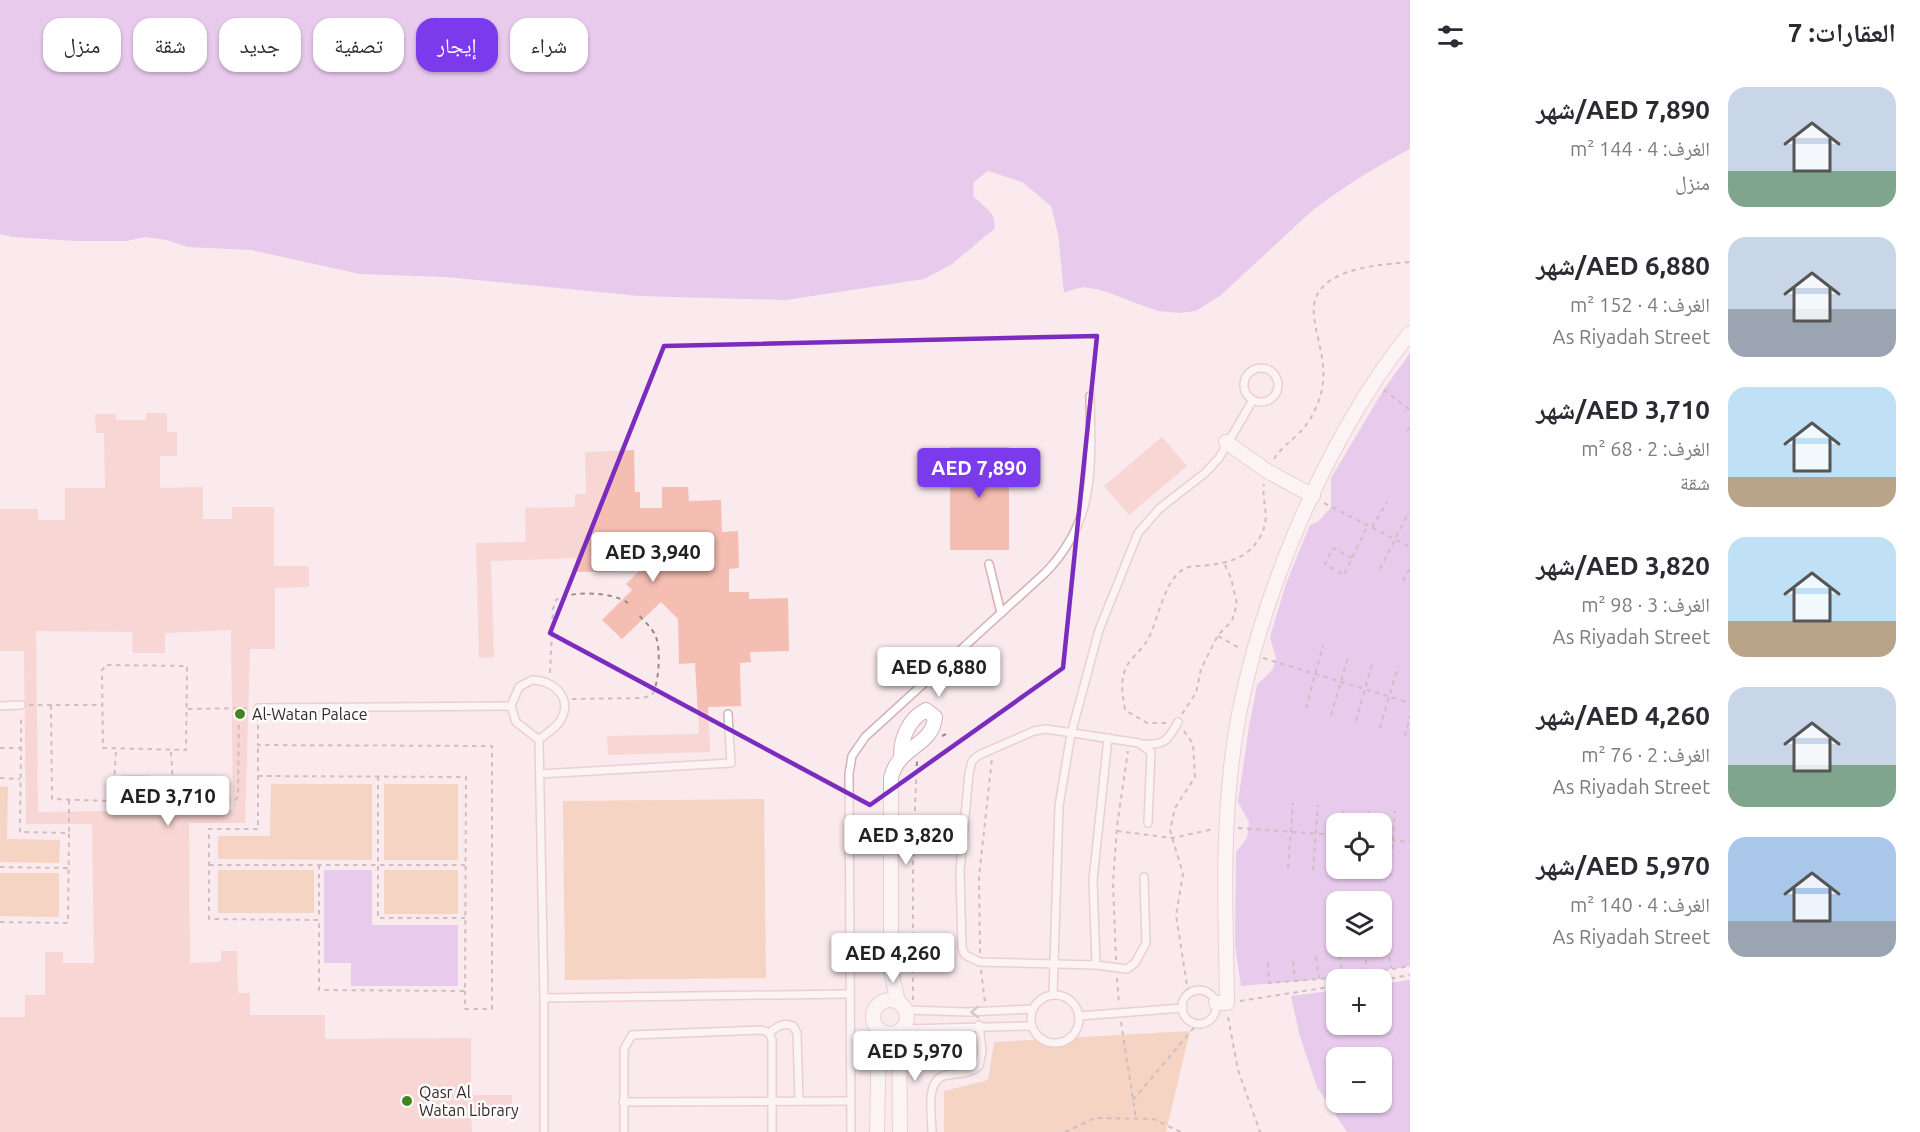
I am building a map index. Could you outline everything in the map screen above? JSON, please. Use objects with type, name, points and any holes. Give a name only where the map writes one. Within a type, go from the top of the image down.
[{"type":"street","points":[[1222,1003],[1231,767],[1254,655],[1278,582],[1332,453],[1360,402],[1410,333]]},
{"type":"street","points":[[1226,442],[1267,471],[1313,496]]},
{"type":"street","points":[[877,1132],[879,1030],[873,1015],[882,1002],[891,971],[889,807],[893,767],[901,755]]},
{"type":"street","points":[[891,971],[906,1007],[908,1020],[901,1030],[900,1132]]},
{"type":"street","points":[[882,1002],[906,1007]]},
{"type":"street","points":[[879,1030],[889,1034],[901,1030]]},
{"type":"lane","points":[[1254,369],[1266,369],[1276,377],[1276,393],[1267,401],[1253,400],[1244,388],[1246,377],[1254,369]]},
{"type":"lane","points":[[851,1132],[849,774],[852,756],[865,737],[1054,564],[1070,542],[1082,519],[1090,480],[1090,396]]},
{"type":"lane","points":[[1053,995],[1059,806],[1071,734],[1099,630],[1138,533],[1160,508],[1205,472],[1218,458],[1253,400]]},
{"type":"lane","points":[[988,564],[1001,613]]},
{"type":"lane","points":[[539,740],[516,722],[511,706],[515,692],[525,682],[541,680],[557,688],[563,699],[564,712],[561,720],[539,740],[544,1132]]},
{"type":"lane","points":[[0,706],[21,705]]},
{"type":"lane","points":[[258,708],[511,706]]},
{"type":"lane","points":[[540,774],[731,763],[728,714]]},
{"type":"lane","points":[[1144,877],[1146,943],[1135,963],[1126,969],[1096,965],[980,962],[965,955],[962,948],[960,871],[972,761],[979,755],[1034,731],[1056,730],[1158,745],[1169,739],[1178,722]]},
{"type":"lane","points":[[1096,965],[1093,880],[1108,738]]},
{"type":"lane","points":[[1139,743],[1151,752],[1148,823]]},
{"type":"lane","points":[[1205,991],[1222,1003],[1212,1018],[1197,1024],[1187,1018],[1183,1008],[1188,992],[1205,991]]},
{"type":"lane","points":[[544,998],[850,994]]},
{"type":"lane","points":[[1053,995],[1073,1003],[1079,1016],[1076,1031],[1070,1038],[1056,1043],[1041,1038],[1032,1026],[1033,1009],[1041,999],[1053,995]]},
{"type":"lane","points":[[906,1007],[986,1011],[1033,1009]]},
{"type":"lane","points":[[1079,1016],[1183,1008]]},
{"type":"lane","points":[[769,1034],[779,1025],[788,1024],[793,1026],[797,1033],[799,1101]]},
{"type":"lane","points":[[901,1030],[980,1025],[1032,1026]]},
{"type":"lane","points":[[932,1132],[932,1089],[936,1079],[944,1075],[970,1073],[979,1066],[982,1050],[980,1025]]},
{"type":"lane","points":[[624,1132],[624,1048],[632,1035],[762,1030],[769,1034],[772,1040],[772,1132]]},
{"type":"lane","points":[[623,1102],[850,1101]]},
{"type":"path","points":[[1178,722],[1147,723],[1125,710],[1121,685],[1126,667],[1143,649],[1156,626],[1169,582],[1185,567],[1224,563],[1243,557],[1261,536],[1268,511],[1263,490],[1267,471],[1280,449],[1301,432],[1312,416],[1322,391],[1322,352],[1313,315],[1316,301],[1323,288],[1342,273],[1360,268],[1410,262]]},
{"type":"path","points":[[1384,389],[1410,410]]},
{"type":"path","points":[[1407,431],[1410,427]]},
{"type":"path","points":[[1372,527],[1387,502]]},
{"type":"path","points":[[1331,507],[1410,547]]},
{"type":"path","points":[[1380,570],[1409,512]]},
{"type":"path","points":[[1352,558],[1333,548],[1325,564],[1344,575],[1368,525]]},
{"type":"path","points":[[1178,722],[1186,704],[1196,693],[1201,669],[1218,635],[1232,621],[1237,604],[1231,578],[1224,563]]},
{"type":"path","points":[[1404,581],[1410,568]]},
{"type":"path","points":[[549,682],[553,609],[556,600],[565,596],[606,594],[628,603]]},
{"type":"path","points":[[563,699],[643,698],[652,695],[655,688],[658,645],[654,633],[638,614]]},
{"type":"path","points":[[1306,708],[1323,645]]},
{"type":"path","points":[[1331,715],[1349,654]]},
{"type":"path","points":[[1356,722],[1373,660]]},
{"type":"path","points":[[1274,663],[1410,703]]},
{"type":"path","points":[[184,665],[188,671],[188,747],[184,750],[171,751],[105,750],[102,746],[102,705],[103,666],[184,665]]},
{"type":"path","points":[[1380,728],[1398,666]]},
{"type":"path","points":[[69,832],[20,832],[21,705],[102,705]]},
{"type":"path","points":[[51,705],[50,794],[54,800],[113,799],[116,750]]},
{"type":"path","points":[[171,751],[174,799],[235,800],[238,796],[239,708]]},
{"type":"path","points":[[188,709],[258,708],[258,829],[209,829],[209,919],[320,920]]},
{"type":"path","points":[[1405,736],[1410,716]]},
{"type":"path","points":[[1178,722],[1193,744],[1195,777],[1175,808],[1170,830],[1184,874],[1176,915],[1188,992]]},
{"type":"path","points":[[941,737],[950,732]]},
{"type":"path","points":[[1129,742],[1117,831],[1113,883],[1119,1013],[1136,1119]]},
{"type":"path","points":[[258,745],[492,746],[492,1009],[465,1009],[466,777],[258,776]]},
{"type":"path","points":[[0,748],[21,748]]},
{"type":"path","points":[[986,1011],[980,962],[980,878],[993,749]]},
{"type":"path","points":[[906,1007],[918,757]]},
{"type":"path","points":[[378,776],[378,918],[465,918]]},
{"type":"path","points":[[0,778],[21,778]]},
{"type":"path","points":[[0,922],[68,923],[69,800]]},
{"type":"path","points":[[1288,868],[1293,803]]},
{"type":"path","points":[[1313,870],[1318,804]]},
{"type":"path","points":[[1343,807],[1343,813]]},
{"type":"path","points":[[1368,813],[1369,808]]},
{"type":"path","points":[[1392,850],[1395,811]]},
{"type":"path","points":[[1117,831],[1172,838],[1227,828],[1248,827],[1326,834]]},
{"type":"path","points":[[1392,840],[1410,842]]},
{"type":"path","points":[[209,865],[465,865]]},
{"type":"path","points":[[319,865],[319,990],[465,991]]},
{"type":"path","points":[[0,867],[68,868]]},
{"type":"path","points":[[1316,957],[1319,979]]},
{"type":"path","points":[[1389,957],[1391,968]]},
{"type":"path","points":[[1293,961],[1295,981]]},
{"type":"path","points":[[1268,963],[1269,983],[1326,978]]},
{"type":"path","points":[[1386,969],[1410,966]]},
{"type":"path","points":[[1392,978],[1410,975]]},
{"type":"path","points":[[1260,1132],[1238,1070],[1222,1003],[1326,987]]},
{"type":"path","points":[[1133,1101],[1197,1024]]},
{"type":"path","points":[[1065,1132],[1095,1118],[1153,1119],[1181,1132]]},
{"type":"highlighted area","points":[[1097,336],[1063,668],[870,805],[550,633],[664,346]]},
{"type":"shaded area","points":[[0,0],[1410,0],[1410,149],[1360,177],[1325,202],[1301,221],[1240,280],[1210,304],[1196,311],[1182,314],[1154,310],[1099,290],[1080,288],[1063,293],[1056,230],[1052,215],[1045,203],[1015,181],[988,171],[975,182],[973,196],[992,215],[994,229],[952,264],[924,279],[786,300],[639,296],[446,277],[360,274],[251,250],[187,247],[167,240],[145,237],[127,241],[77,241],[12,237],[0,234]]},
{"type":"shaded area","points":[[1410,353],[1410,966],[1392,969],[1326,969],[1326,979],[1241,986],[1235,946],[1236,852],[1247,838],[1249,822],[1238,802],[1249,727],[1257,685],[1273,669],[1276,658],[1270,637],[1286,584],[1310,525],[1319,521],[1331,507],[1331,478],[1384,389]]},
{"type":"shaded area","points":[[271,784],[372,784],[372,860],[218,859],[218,836],[270,836]]},
{"type":"shaded area","points":[[384,784],[458,784],[458,860],[384,860]]},
{"type":"shaded area","points":[[0,786],[8,787],[7,839],[60,840],[59,863],[0,862]]},
{"type":"shaded area","points":[[764,799],[766,978],[565,980],[563,801]]},
{"type":"shaded area","points":[[218,870],[314,870],[314,913],[218,913]]},
{"type":"shaded area","points":[[324,870],[372,870],[372,925],[458,925],[458,986],[351,986],[351,963],[324,963]]},
{"type":"shaded area","points":[[384,870],[458,870],[458,914],[384,914]]},
{"type":"shaded area","points":[[0,873],[59,873],[59,917],[0,916]]},
{"type":"shaded area","points":[[1410,980],[1410,1132],[1347,1132],[1334,1113],[1392,1113],[1392,1047],[1326,1047],[1326,1100],[1317,1087],[1300,1037],[1291,996],[1326,991],[1326,1035],[1392,1035],[1392,983]]},
{"type":"shaded area","points":[[1190,1031],[1166,1132],[944,1132],[944,1091],[988,1080],[994,1042]]},
{"type":"pier","points":[[1410,149],[1410,152],[1316,212],[1223,297],[1197,313],[1180,316],[1158,314],[1098,292],[1083,291],[1062,295],[1057,273],[1055,234],[1048,208],[1021,185],[989,174],[977,183],[976,195],[996,214],[993,214],[973,196],[974,182],[988,171],[1022,182],[1051,206],[1058,234],[1064,293],[1083,287],[1099,290],[1158,311],[1179,313],[1196,311],[1221,295],[1314,209]]},
{"type":"building","name":"Al-Watan Palace","points":[[146,413],[167,413],[167,432],[177,432],[177,456],[160,456],[160,488],[203,487],[203,519],[232,519],[232,507],[274,507],[274,566],[309,566],[309,587],[275,588],[275,649],[250,649],[245,823],[189,823],[190,963],[221,962],[221,951],[237,951],[238,993],[250,993],[250,1015],[325,1015],[325,1039],[471,1038],[471,1095],[512,1095],[512,1115],[471,1115],[472,1132],[0,1132],[0,1017],[25,1017],[25,995],[45,995],[45,952],[63,952],[63,963],[94,963],[92,824],[26,824],[24,651],[0,651],[0,509],[38,509],[38,520],[65,520],[65,488],[105,488],[104,433],[96,433],[95,414],[116,414],[116,420],[146,420]],"holes":[[[231,630],[233,810],[160,811],[160,798],[150,798],[150,775],[122,775],[122,798],[111,798],[111,811],[38,812],[36,631],[132,632],[133,653],[165,653],[165,633]]]},
{"type":"building","points":[[1162,437],[1187,466],[1129,515],[1104,486]]},
{"type":"building","points":[[950,447],[1009,447],[1009,550],[950,550]]},
{"type":"building","points":[[634,450],[635,492],[640,492],[640,508],[662,508],[662,487],[688,487],[689,501],[721,500],[722,532],[738,531],[739,568],[729,569],[729,592],[749,592],[749,599],[788,598],[789,651],[750,652],[751,662],[740,663],[741,706],[708,707],[710,752],[608,755],[607,736],[699,734],[695,663],[679,664],[678,619],[661,602],[622,639],[602,620],[632,590],[626,584],[639,571],[577,572],[576,558],[491,561],[494,657],[479,658],[476,543],[526,542],[525,508],[575,507],[575,494],[586,494],[585,452]]},
{"type":"place","name":"Al-Watan Palace","points":[[240,714]]},
{"type":"place","name":"Qasr Al Watan Library","points":[[407,1101]]}]
